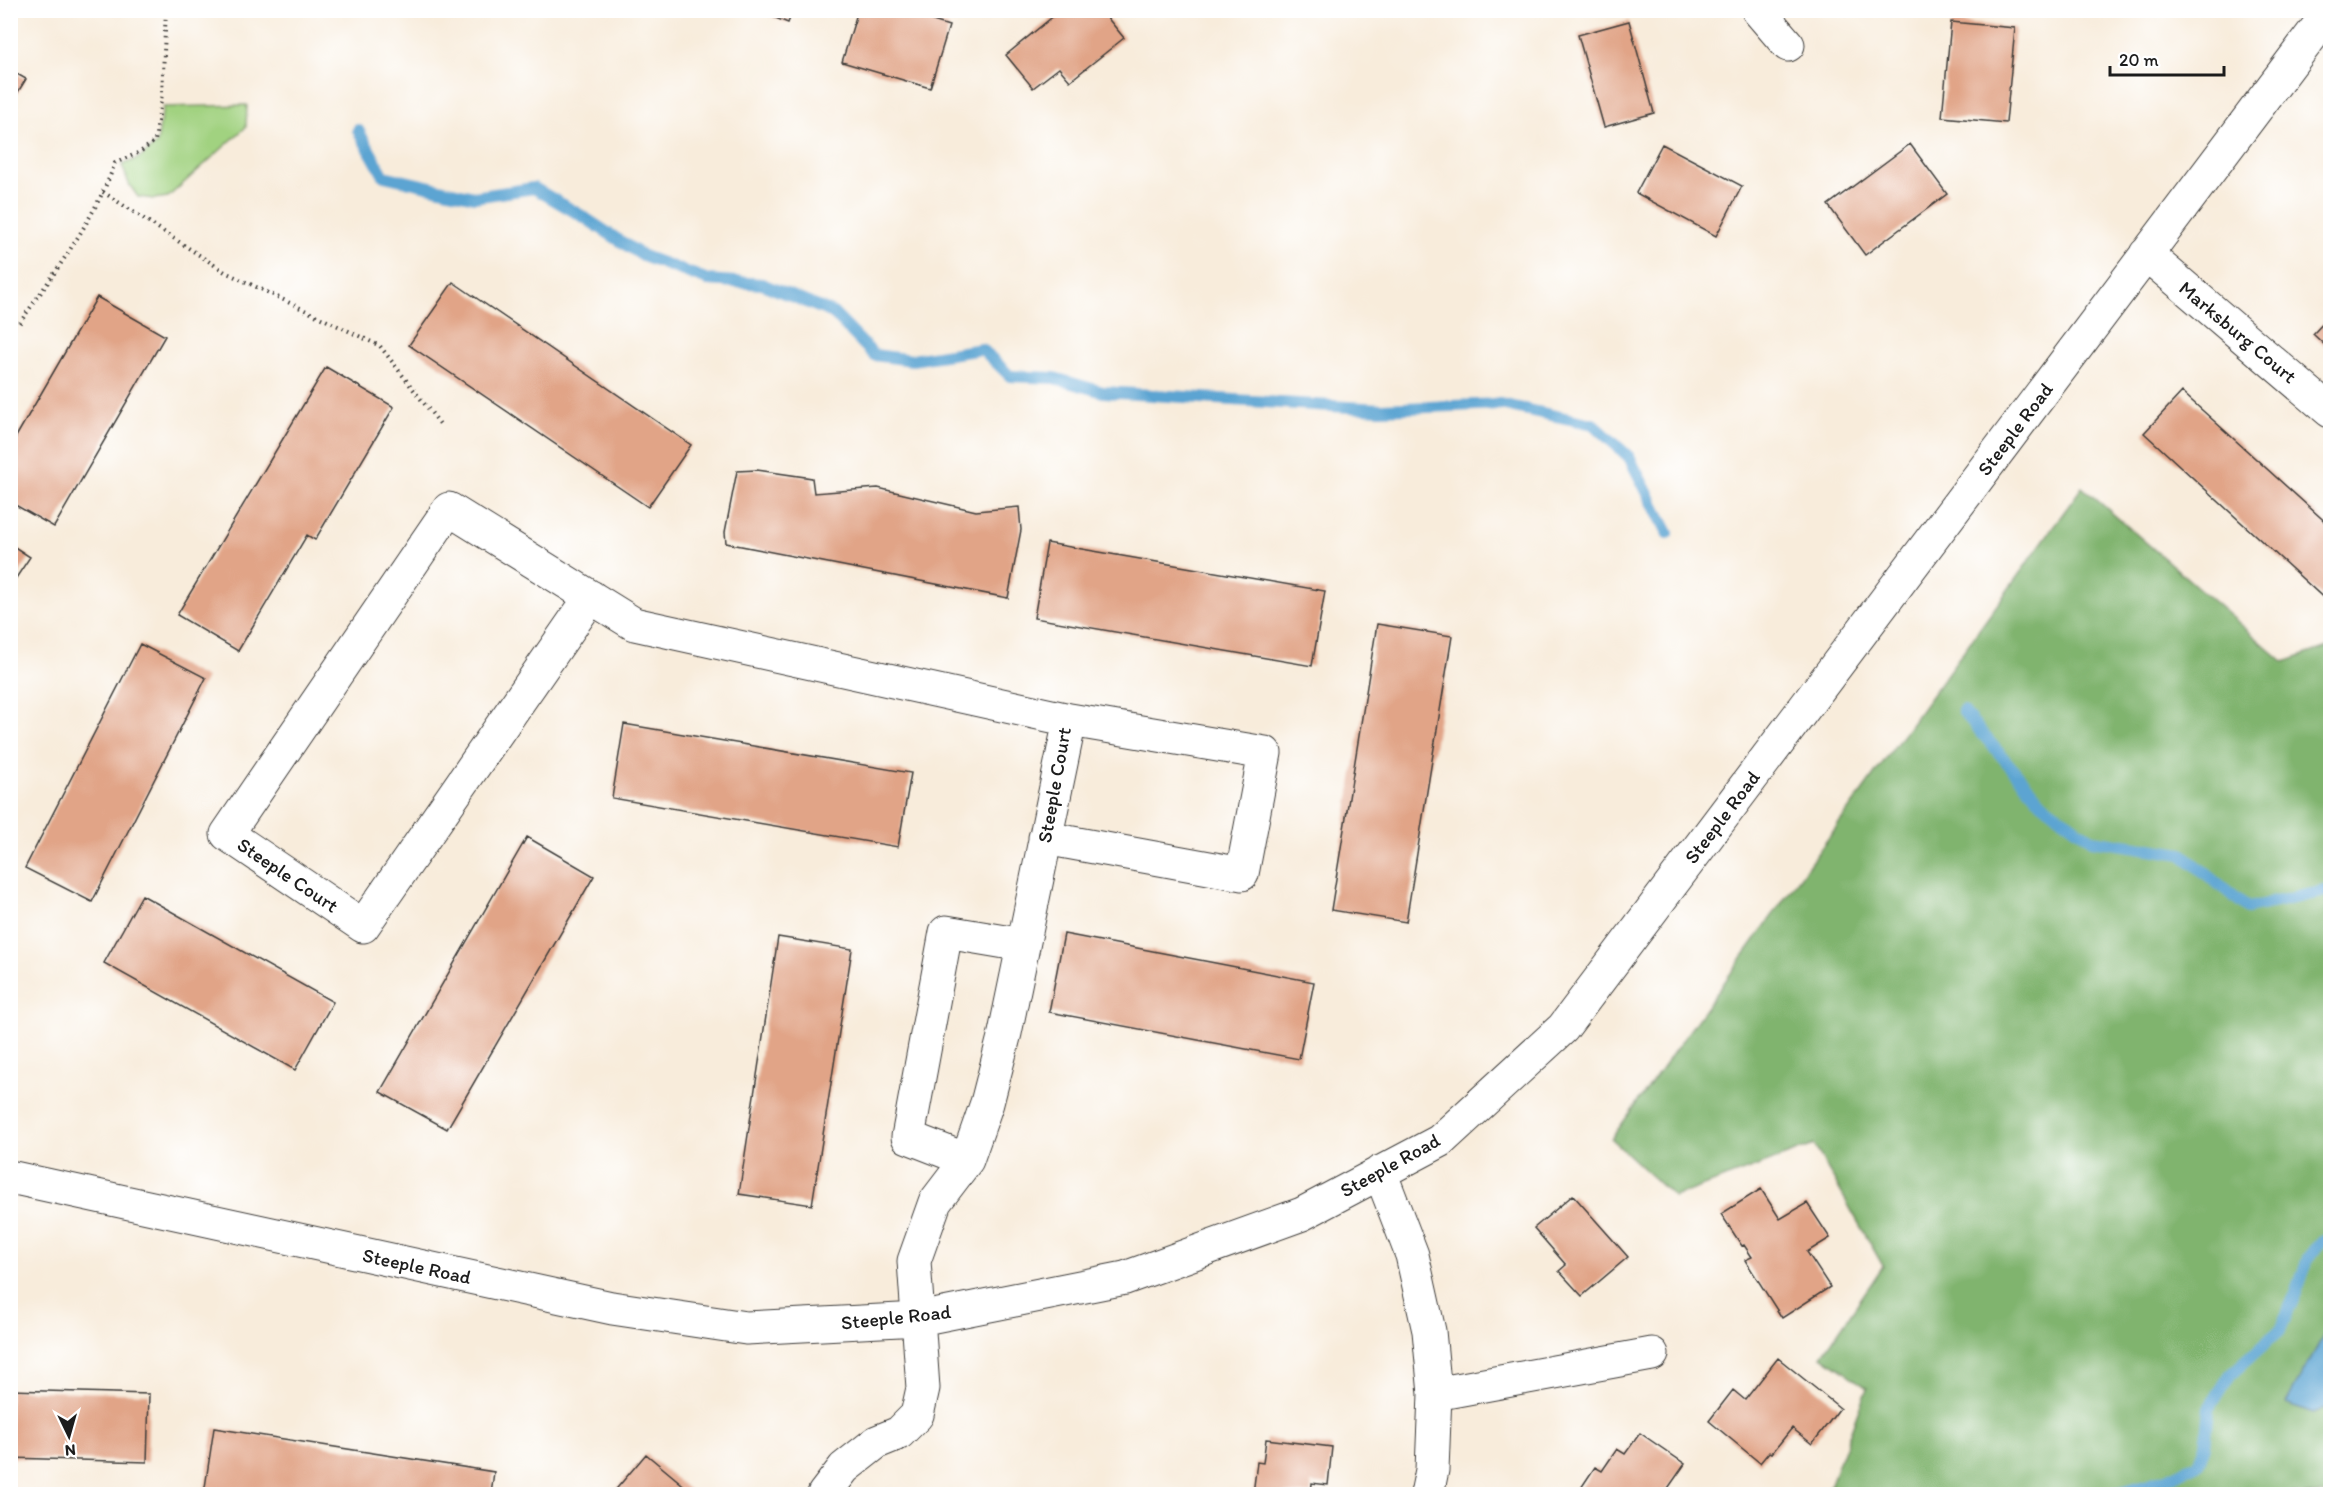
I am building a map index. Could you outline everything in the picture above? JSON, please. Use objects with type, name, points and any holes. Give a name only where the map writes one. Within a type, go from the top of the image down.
[{"type":"street","points":[[1758,10],[1788,45]]},
{"type":"street","name":"Steeple Road","points":[[10,1177],[612,1308],[746,1328],[919,1319],[1125,1278],[1302,1214],[1440,1141],[1563,1028],[2331,11]]},
{"type":"street","name":"Marksburg Court","points":[[2146,254],[2331,411]]},
{"type":"street","name":"Steeple Court","points":[[591,597],[363,926],[227,834],[449,509],[591,597],[634,624],[1070,720],[992,1083],[967,1160],[935,1202],[914,1261],[923,1388],[917,1415],[899,1433],[877,1442],[844,1468],[824,1494]]},
{"type":"street","points":[[1045,838],[1242,874],[1265,753],[1070,720]]},
{"type":"street","points":[[967,1160],[908,1137],[946,932],[1023,945]]},
{"type":"street","points":[[1380,1172],[1412,1255],[1429,1331],[1435,1394],[1432,1470],[1427,1494]]},
{"type":"street","points":[[1435,1394],[1652,1354]]},
{"type":"path","points":[[10,318],[19,324],[70,249],[103,192],[115,163],[140,152],[155,141],[162,94],[166,10]]},
{"type":"path","points":[[103,192],[225,272],[380,346],[440,424]]},
{"type":"green space","points":[[247,105],[246,127],[168,197],[154,199],[138,197],[129,184],[122,165],[141,157],[157,143],[163,107]]},
{"type":"green space","points":[[2082,487],[2284,662],[2330,646],[2330,1494],[1827,1494],[1867,1388],[1822,1356],[1883,1266],[1814,1145],[1674,1197],[1611,1139]]},
{"type":"water","points":[[2330,1324],[2330,1407],[2313,1413],[2286,1403]]},
{"type":"building","points":[[756,10],[793,10],[788,23]]},
{"type":"building","points":[[858,10],[898,10],[949,26],[930,88],[842,62]]},
{"type":"building","points":[[1061,10],[1101,10],[1124,38],[1070,81],[1059,68],[1033,88],[1006,55]]},
{"type":"building","points":[[1629,21],[1654,113],[1604,127],[1578,35]]},
{"type":"building","points":[[1951,22],[2015,28],[2006,123],[1942,117]]},
{"type":"building","points":[[10,70],[26,79],[10,105]]},
{"type":"building","points":[[1662,144],[1742,186],[1716,236],[1636,193]]},
{"type":"building","points":[[1910,144],[1947,194],[1865,255],[1828,205]]},
{"type":"building","points":[[453,282],[691,445],[648,507],[409,345]]},
{"type":"building","points":[[97,297],[165,336],[54,527],[10,502],[10,447]]},
{"type":"building","points":[[2330,316],[2330,350],[2313,334]]},
{"type":"building","points":[[326,367],[394,407],[315,540],[307,535],[238,651],[177,615]]},
{"type":"building","points":[[2182,392],[2330,526],[2330,599],[2328,602],[2144,433]]},
{"type":"building","points":[[757,470],[812,478],[814,493],[878,488],[976,511],[1019,507],[1021,530],[1008,598],[726,543],[725,532],[737,471]]},
{"type":"building","points":[[1047,543],[1325,591],[1312,666],[1034,618]]},
{"type":"building","points":[[10,544],[30,557],[10,587]]},
{"type":"building","points":[[1377,624],[1452,636],[1406,922],[1331,910]]},
{"type":"building","points":[[140,644],[206,678],[92,902],[25,868]]},
{"type":"building","points":[[624,724],[911,773],[898,847],[612,798]]},
{"type":"building","points":[[527,837],[594,876],[447,1129],[380,1092]]},
{"type":"building","points":[[142,895],[333,1002],[295,1070],[104,963]]},
{"type":"building","points":[[1064,934],[1314,982],[1299,1059],[1049,1012]]},
{"type":"building","points":[[778,937],[852,949],[812,1205],[739,1194]]},
{"type":"building","points":[[1761,1189],[1780,1219],[1807,1203],[1830,1238],[1807,1252],[1830,1287],[1782,1318],[1745,1260],[1752,1257],[1721,1214]]},
{"type":"building","points":[[1573,1195],[1628,1257],[1582,1296],[1559,1271],[1566,1265],[1534,1228]]},
{"type":"building","points":[[1778,1358],[1840,1408],[1812,1444],[1792,1428],[1772,1453],[1769,1452],[1760,1463],[1709,1421],[1733,1390],[1745,1400]]},
{"type":"building","points":[[10,1390],[149,1394],[147,1462],[10,1458]]},
{"type":"building","points":[[214,1428],[494,1472],[491,1494],[204,1494]]},
{"type":"building","points":[[1640,1433],[1685,1464],[1664,1494],[1577,1494],[1595,1467],[1602,1471],[1617,1449],[1625,1454]]},
{"type":"building","points":[[1266,1439],[1332,1447],[1328,1485],[1312,1483],[1311,1494],[1253,1494],[1257,1462],[1263,1463]]},
{"type":"building","points":[[646,1454],[694,1494],[612,1494]]},
{"type":"waterway","points":[[358,130],[384,176],[474,197],[534,188],[643,256],[708,280],[762,284],[833,313],[874,355],[912,360],[982,349],[1010,376],[1054,378],[1103,392],[1381,409],[1500,404],[1593,424],[1629,457],[1668,533]]},
{"type":"waterway","points":[[1963,711],[2042,803],[2092,840],[2182,854],[2248,908],[2330,890]]},
{"type":"waterway","points":[[2115,1494],[2169,1478],[2198,1464],[2205,1446],[2209,1409],[2230,1375],[2280,1330],[2309,1256],[2326,1238],[2330,1237]]}]
